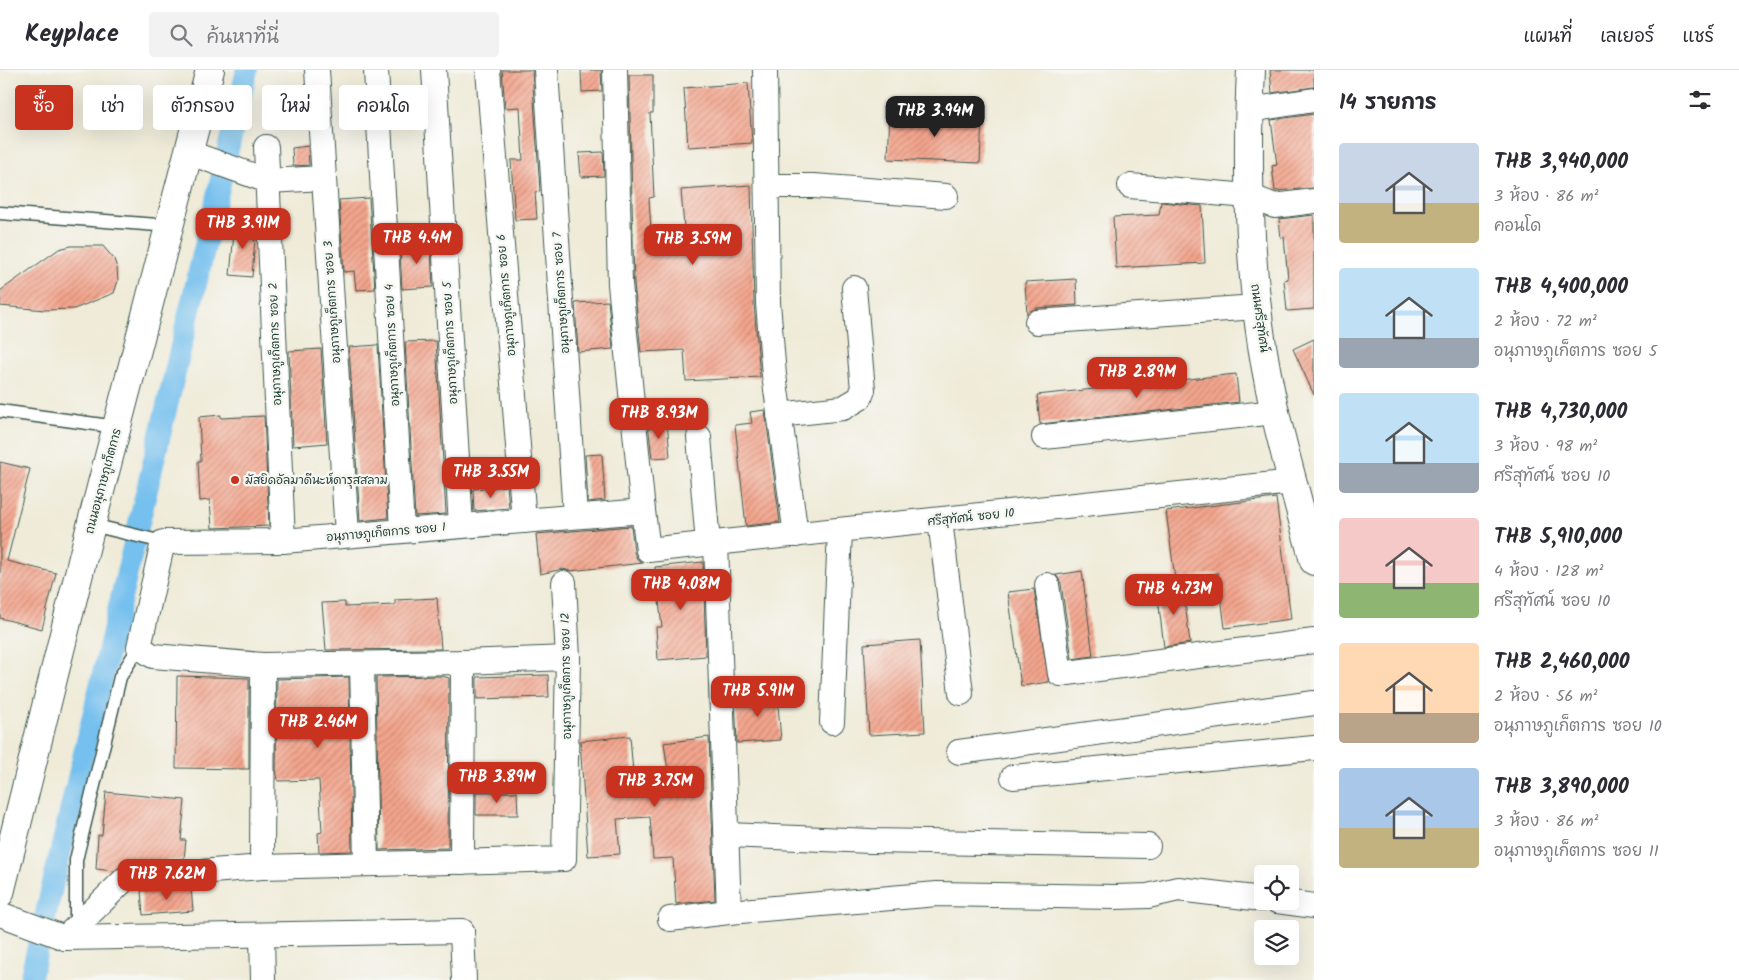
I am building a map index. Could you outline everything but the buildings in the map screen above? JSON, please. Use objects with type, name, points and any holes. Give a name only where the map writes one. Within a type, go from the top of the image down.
[{"type":"street","name":"ถนนอนุภาษภูเก็ตการ","points":[[0,893],[117,427],[171,226],[210,70]]},
{"type":"street","name":"อนุภาษภูเก็ตการ ซอย 3","points":[[316,70],[348,534]]},
{"type":"street","name":"อนุภาษภูเก็ตการ ซอย 4","points":[[376,70],[402,530]]},
{"type":"street","name":"อนุภาษภูเก็ตการ ซอย 5","points":[[434,70],[462,526]]},
{"type":"street","name":"อนุภาษภูเก็ตการ ซอย 6","points":[[488,70],[524,521]]},
{"type":"street","name":"อนุภาษภูเก็ตการ ซอย 7","points":[[546,70],[575,516]]},
{"type":"street","points":[[615,70],[620,284],[643,511]]},
{"type":"street","points":[[765,70],[768,186],[768,303],[779,415],[796,535]]},
{"type":"street","name":"ถนนศรีสุทัศน์","points":[[1250,70],[1249,228],[1257,307],[1275,412],[1314,561]]},
{"type":"street","points":[[1249,110],[1314,100]]},
{"type":"street","name":"อนุภาษภูเก็ตการ ซอย 2","points":[[266,147],[283,541]]},
{"type":"street","points":[[190,153],[268,181],[324,178]]},
{"type":"street","points":[[768,186],[814,186],[946,196]]},
{"type":"street","points":[[1130,186],[1249,196],[1275,206],[1314,201]]},
{"type":"street","points":[[779,415],[843,408],[860,398],[863,390],[854,288]]},
{"type":"street","points":[[1037,322],[1257,307]]},
{"type":"street","points":[[1044,437],[1275,412]]},
{"type":"street","points":[[699,437],[712,544],[728,834],[729,912]]},
{"type":"street","name":"ศรีสุทัศน์ ซอย 10","points":[[643,511],[648,550],[1293,482]]},
{"type":"street","name":"อนุภาษภูเก็ตการ ซอย 1","points":[[163,542],[283,541],[348,534],[643,511]]},
{"type":"street","points":[[940,520],[961,693]]},
{"type":"street","points":[[832,722],[840,530]]},
{"type":"street","points":[[163,542],[140,647],[153,656],[263,665],[463,662],[568,658]]},
{"type":"street","name":"อนุภาษภูเก็ตการ ซอย 12","points":[[462,862],[564,859],[568,658],[564,583]]},
{"type":"street","points":[[1047,585],[1060,674],[1314,641]]},
{"type":"street","points":[[71,932],[126,878],[262,867],[462,862],[463,662]]},
{"type":"street","points":[[362,664],[366,864]]},
{"type":"street","points":[[262,867],[263,665]]},
{"type":"street","points":[[959,752],[1314,703]]},
{"type":"street","points":[[1013,777],[1314,748]]},
{"type":"street","points":[[728,834],[871,841],[1148,846]]},
{"type":"street","points":[[670,919],[937,894],[1115,897],[1148,896],[1178,889],[1254,899]]},
{"type":"street","points":[[1299,904],[1314,906]]},
{"type":"street","points":[[0,914],[71,932],[262,935],[462,931],[464,980]]},
{"type":"street","points":[[262,935],[263,980]]},
{"type":"lane","points":[[0,213],[171,226]]},
{"type":"lane","points":[[0,411],[117,427]]},
{"type":"lane","name":"อนุภาษภูเก็ตการ ซอย 1","points":[[92,525],[163,542]]},
{"type":"lane","points":[[71,932],[76,860],[120,677],[140,647]]},
{"type":"waterway","points":[[30,980],[247,70]]},
{"type":"place","name":"มัสยิดอัลมาดีนะห์ดารุสสลาม","points":[[235,480]]}]
